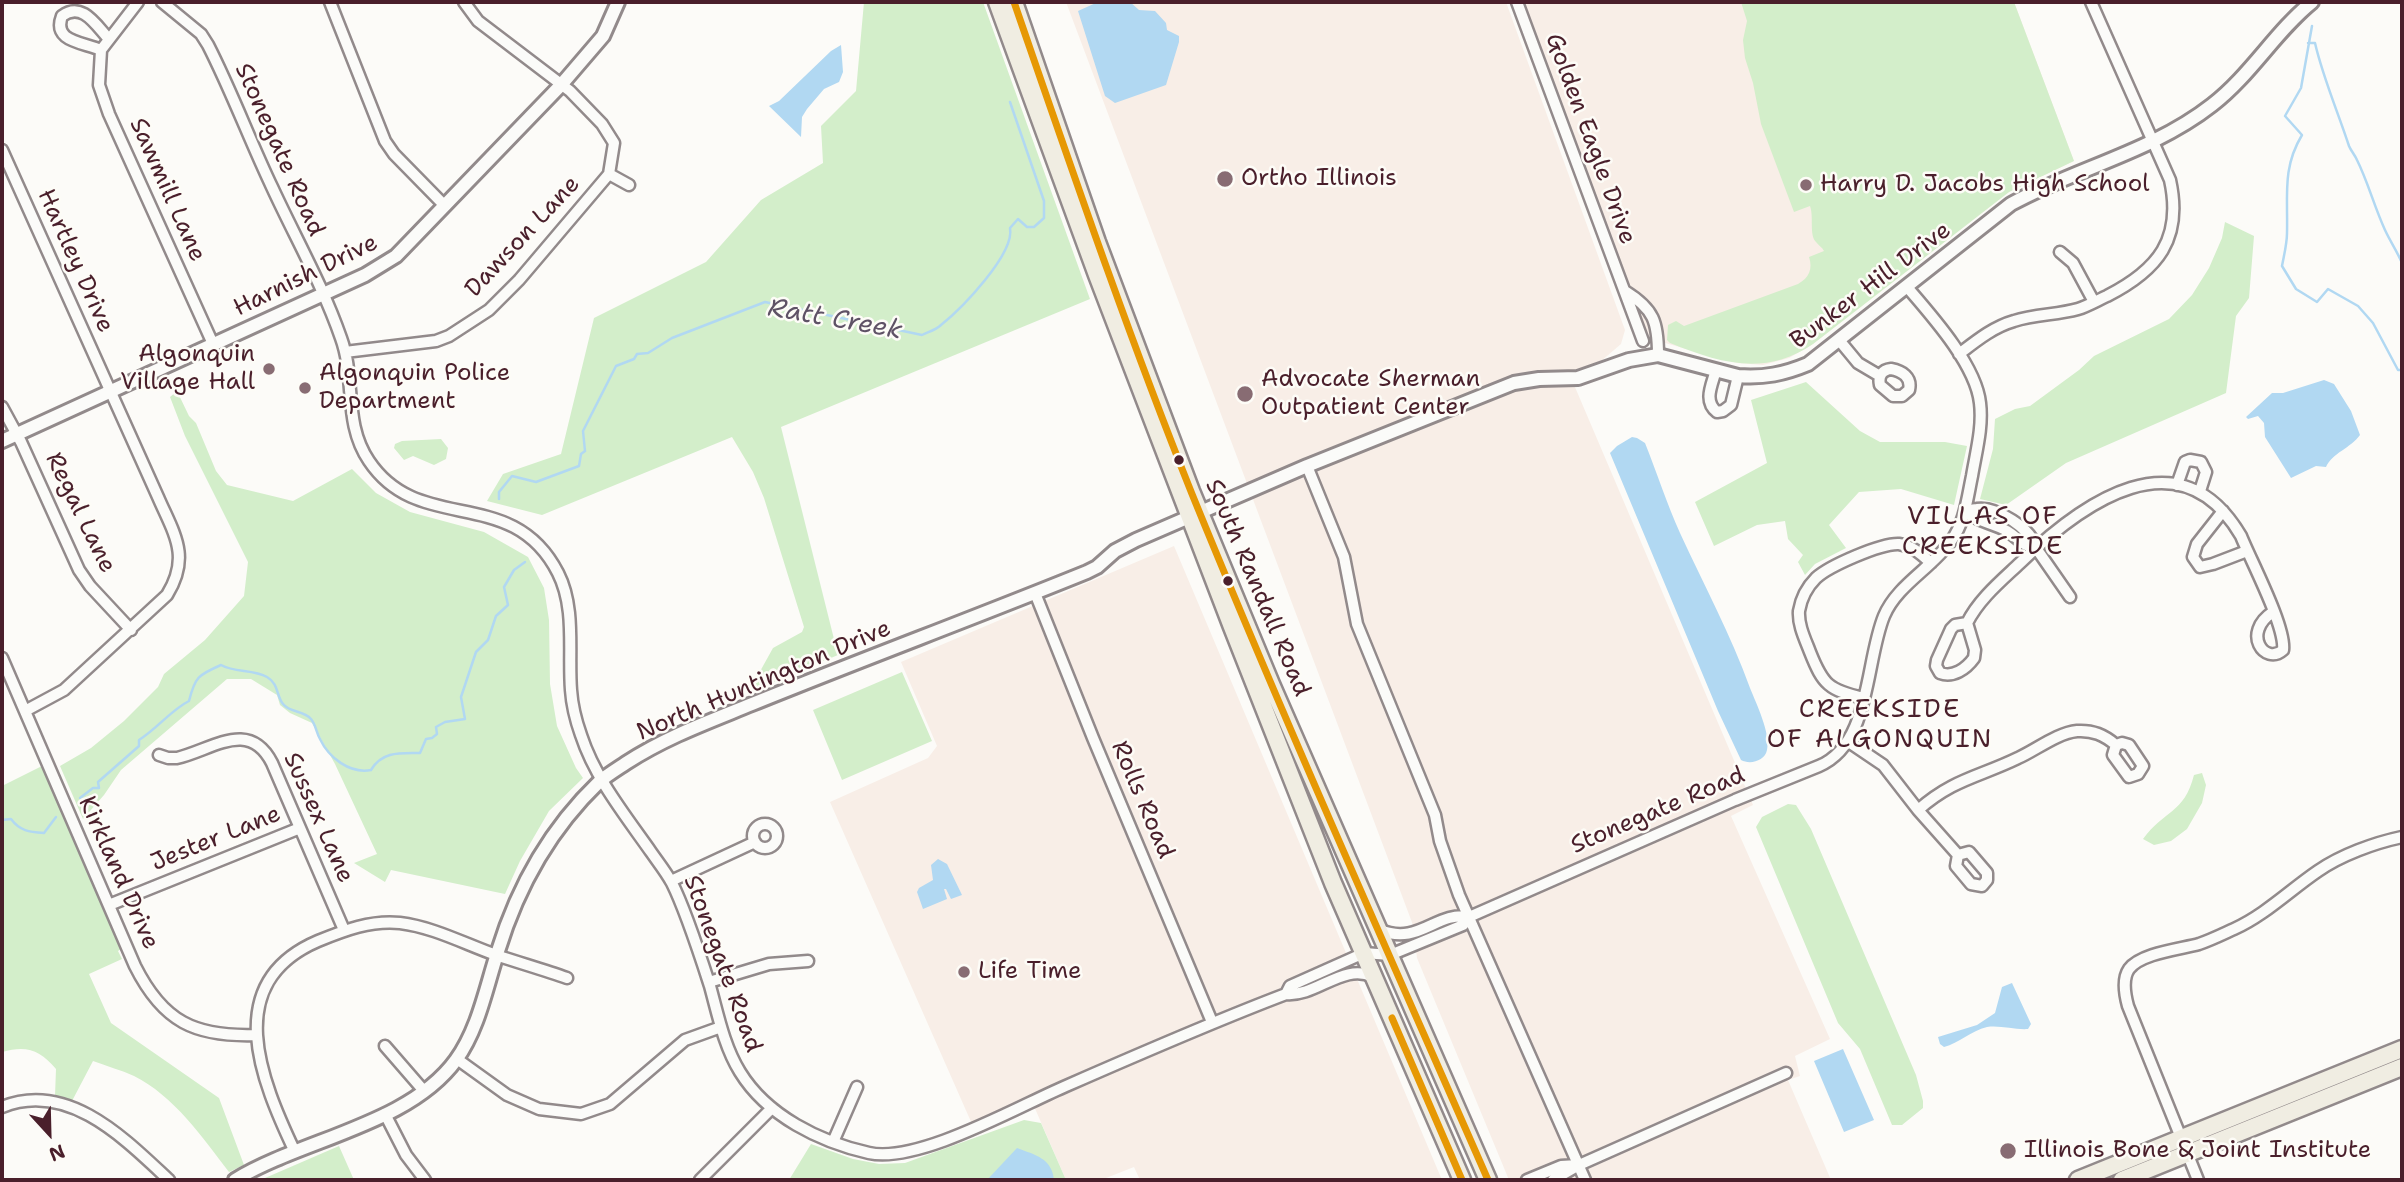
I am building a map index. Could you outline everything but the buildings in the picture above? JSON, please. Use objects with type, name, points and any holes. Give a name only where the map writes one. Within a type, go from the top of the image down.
[{"type":"main road","name":"South Randall Road","points":[[997,2],[1097,275],[1195,515],[1261,659],[1488,1180]]},
{"type":"main road","name":"South Randall Road","points":[[1014,2],[1195,515],[1333,883],[1462,1180]]},
{"type":"main road","points":[[2122,1180],[2184,1146],[2402,1049]]},
{"type":"main road","points":[[2078,1180],[2184,1146],[2402,1067]]},
{"type":"street","name":"Sawmill Lane","points":[[138,2],[101,50],[98,72],[101,94],[213,344]]},
{"type":"street","name":"Stonegate Road","points":[[162,2],[201,34],[208,45],[338,328],[345,352],[354,428],[363,451],[381,476],[402,493],[426,504],[494,516],[534,540],[560,576],[568,601],[571,696],[581,737],[601,780],[671,881],[709,982],[721,1027],[740,1072],[772,1108],[806,1131],[833,1142],[873,1154],[896,1154],[919,1149],[985,1123],[1212,1022],[1286,994],[1297,995],[1354,972],[1364,973],[1375,979]]},
{"type":"street","points":[[330,2],[386,141],[394,154],[445,206]]},
{"type":"street","name":"Dawson Lane","points":[[345,352],[436,341],[449,336],[489,310],[519,281],[609,174],[614,143],[602,124],[570,91],[478,21],[464,2]]},
{"type":"street","name":"Harnish Drive","points":[[2,441],[365,275],[396,256],[561,85],[603,36],[618,2]]},
{"type":"street","name":"Golden Eagle Drive","points":[[1517,2],[1643,341]]},
{"type":"street","points":[[1959,354],[1987,333],[2014,321],[2070,312],[2139,278],[2157,260],[2169,237],[2174,214],[2170,180],[2091,2]]},
{"type":"street","name":"Bunker Hill Drive","points":[[1195,515],[1307,467],[1526,380],[1578,378],[1629,360],[1658,355],[1738,376],[1766,377],[1787,373],[1808,364],[2011,204],[2040,188],[2152,142],[2192,120],[2234,86],[2312,2]]},
{"type":"street","points":[[101,50],[67,39],[59,27],[62,16],[72,11],[83,13],[108,38]]},
{"type":"street","name":"Hartley Drive","points":[[2,150],[158,497],[180,552],[178,575],[167,595],[64,690],[25,711]]},
{"type":"street","name":"Dawson Lane","points":[[609,174],[629,185]]},
{"type":"street","points":[[2060,252],[2073,262],[2094,302]]},
{"type":"street","points":[[1907,287],[1970,370],[1978,391],[1980,432],[1966,512],[1949,544],[1902,590],[1888,608],[1849,742],[1883,765],[1958,855]]},
{"type":"street","name":"Golden Eagle Drive","points":[[1624,290],[1644,306],[1656,324],[1658,355]]},
{"type":"street","points":[[1839,341],[1858,363],[1880,376]]},
{"type":"street","points":[[1716,370],[1709,403],[1717,412],[1724,411],[1731,405],[1738,376]]},
{"type":"street","name":"Regal Lane","points":[[2,407],[83,578],[131,630]]},
{"type":"street","points":[[2177,485],[2185,462],[2196,460],[2201,462],[2206,472],[2200,491]]},
{"type":"street","points":[[1307,467],[1344,556],[1357,624],[1436,815],[1440,841],[1459,895],[1585,1180]]},
{"type":"street","points":[[1967,622],[1975,650],[1974,658],[1950,676],[1940,673],[1936,666],[1946,637],[1955,625],[1967,622],[1983,599],[2036,548],[2070,520],[2114,494],[2130,487],[2151,483],[2177,485],[2200,491],[2223,511],[2234,525],[2247,551],[2273,612]]},
{"type":"street","points":[[1966,512],[1978,508],[1998,513],[2024,529],[2034,539],[2036,548],[2070,597]]},
{"type":"street","points":[[2223,511],[2197,544],[2193,557],[2200,567],[2247,551]]},
{"type":"street","name":"North Huntington Drive","points":[[235,1180],[405,1105],[424,1091],[457,1059],[478,1017],[512,906],[534,864],[569,816],[601,780],[656,744],[1087,572],[1115,551],[1195,515]]},
{"type":"street","points":[[1863,698],[1835,690],[1821,677],[1800,621],[1799,612],[1806,591],[1818,576],[1826,571],[1885,545],[1908,546],[1931,563]]},
{"type":"street","name":"Rolls Road","points":[[1035,593],[1212,1022]]},
{"type":"street","name":"Kirkland Drive","points":[[2,658],[142,980],[167,1012],[188,1025],[228,1036],[256,1035]]},
{"type":"street","points":[[1918,810],[1942,790],[2010,762],[2067,733],[2079,731],[2101,734],[2116,745]]},
{"type":"street","name":"Sussex Lane","points":[[159,755],[177,758],[236,738],[253,742],[267,754],[344,930]]},
{"type":"street","name":"Stonegate Road","points":[[1286,994],[1290,986],[1364,953],[1390,955],[1463,925],[1469,917],[1735,800],[1830,762],[1849,742]]},
{"type":"street","name":"Jester Lane","points":[[109,905],[300,828]]},
{"type":"street","points":[[2198,1180],[2128,1006],[2125,994],[2130,968],[2149,956],[2202,943],[2240,926],[2268,909],[2321,869],[2354,852],[2402,837]]},
{"type":"street","points":[[671,881],[755,842]]},
{"type":"street","name":"Stonegate Road","points":[[1377,929],[1401,936],[1459,915],[1469,917]]},
{"type":"street","points":[[295,1152],[261,1072],[256,1035],[262,994],[273,972],[294,953],[344,930],[384,923],[412,925],[567,978]]},
{"type":"street","points":[[709,982],[769,964],[808,961]]},
{"type":"street","points":[[457,1059],[507,1095],[539,1109],[581,1114],[610,1104],[685,1040],[721,1027]]},
{"type":"street","points":[[386,1045],[424,1091]]},
{"type":"street","points":[[1553,1180],[1579,1165],[1786,1073]]},
{"type":"street","points":[[833,1142],[857,1087]]},
{"type":"street","points":[[2,1107],[31,1100],[75,1108],[109,1128],[169,1180]]},
{"type":"street","points":[[700,1180],[772,1108]]},
{"type":"street","points":[[386,1114],[406,1155],[425,1180]]},
{"type":"street","points":[[1527,1180],[1562,1166],[1579,1165]]},
{"type":"shaded area","points":[[1066,2],[1506,2],[1625,330],[1621,344],[1593,368],[1569,373],[1753,805],[1731,816],[1830,1039],[1795,1056],[1800,1076],[1788,1080],[1831,1180],[1509,1180],[1417,958],[1413,925]]},
{"type":"shaded area","name":"Harry D. Jacobs High School","points":[[1521,2],[2014,2],[2074,161],[2009,192],[1813,344],[1789,358],[1763,365],[1737,363],[1647,338]]},
{"type":"shaded area","points":[[1174,546],[1442,1180],[1140,1180],[1134,1167],[1101,1180],[1066,1180],[1030,1097],[972,1124],[830,802],[928,758],[937,746],[901,662]]},
{"type":"green space","points":[[864,2],[983,2],[1090,299],[781,427],[838,655],[748,693],[773,648],[802,632],[804,627],[764,498],[753,472],[732,437],[542,515],[487,501],[503,474],[561,454],[594,318],[706,262],[761,200],[823,163],[821,126],[856,91]]},
{"type":"green space","points":[[1741,2],[2014,2],[2074,161],[2009,192],[1813,344],[1795,354],[1777,361],[1742,363],[1707,356],[1670,343],[1667,340],[1668,325],[1676,321],[1684,326],[1798,284],[1809,273],[1809,257],[1824,251],[1814,239],[1810,206],[1794,212],[1761,124],[1745,58],[1743,40],[1747,21]]},
{"type":"green space","points":[[2225,222],[2254,236],[2249,298],[2236,316],[2226,393],[2066,463],[2006,505],[1980,499],[1993,449],[1995,419],[2015,409],[2030,406],[2094,356],[2169,319],[2192,295],[2209,268],[2222,238]]},
{"type":"green space","points":[[1806,382],[1860,431],[1880,442],[1945,442],[1967,446],[1954,505],[1901,489],[1859,492],[1829,525],[1846,548],[1815,564],[1805,575],[1798,562],[1803,555],[1788,539],[1785,521],[1757,525],[1714,546],[1695,502],[1767,463],[1751,400]]},
{"type":"green space","points":[[177,391],[189,416],[196,423],[216,471],[227,485],[293,501],[352,469],[376,493],[410,512],[484,532],[528,557],[544,588],[549,620],[550,684],[557,726],[583,778],[549,811],[520,861],[505,894],[391,870],[385,882],[354,863],[377,854],[335,764],[312,723],[290,713],[280,705],[277,695],[251,679],[227,679],[121,770],[83,819],[60,766],[91,748],[124,721],[158,687],[164,674],[205,640],[244,596],[248,562],[185,436],[170,397]]},
{"type":"green space","points":[[441,439],[448,448],[446,459],[434,465],[413,456],[404,460],[394,448],[395,444],[402,441]]},
{"type":"green space","points":[[902,672],[932,741],[842,780],[813,710]]},
{"type":"green space","points":[[42,766],[121,949],[118,951],[122,959],[89,974],[111,1023],[219,1098],[244,1165],[229,1172],[175,1106],[134,1076],[93,1061],[72,1101],[55,1096],[56,1069],[44,1057],[26,1049],[2,1052],[2,786]]},
{"type":"green space","points":[[2202,773],[2206,785],[2202,803],[2187,829],[2171,841],[2154,845],[2143,839],[2179,805],[2190,788],[2194,775]]},
{"type":"green space","points":[[1788,804],[1796,805],[1811,829],[1916,1075],[1923,1108],[1902,1125],[1892,1125],[1860,1049],[1838,1023],[1756,827],[1762,817]]},
{"type":"green space","points":[[1024,1120],[1041,1123],[1066,1180],[789,1180],[811,1144],[853,1159],[879,1164],[905,1163]]},
{"type":"green space","points":[[339,1146],[354,1180],[260,1180],[265,1178]]},
{"type":"water","points":[[1098,2],[1130,2],[1139,10],[1155,11],[1166,23],[1167,30],[1179,36],[1166,85],[1115,103],[1105,96],[1078,11]]},
{"type":"water","points":[[841,45],[843,72],[839,82],[824,89],[807,109],[802,117],[801,137],[769,106],[779,101],[831,51]]},
{"type":"water","points":[[2324,380],[2334,384],[2351,411],[2360,435],[2326,467],[2316,466],[2291,478],[2265,437],[2264,423],[2258,416],[2248,419],[2246,417],[2272,393],[2283,393]]},
{"type":"water","points":[[1632,437],[1645,443],[1675,522],[1743,668],[1765,727],[1768,743],[1766,754],[1757,761],[1741,760],[1610,453]]},
{"type":"water","points":[[938,859],[947,864],[962,895],[951,899],[944,889],[947,899],[923,909],[917,892],[933,880],[931,865]]},
{"type":"water","points":[[2012,983],[2031,1024],[2028,1029],[1987,1027],[1944,1047],[1940,1044],[1938,1037],[1977,1025],[1995,1013],[2002,987]]},
{"type":"water","points":[[1843,1049],[1874,1120],[1844,1132],[1814,1061]]},
{"type":"water","points":[[1017,1148],[1046,1162],[1054,1180],[987,1180]]},
{"type":"waterway","points":[[2312,26],[2301,88],[2285,116],[2302,135],[2291,159],[2289,171],[2287,237],[2282,266],[2296,289],[2317,302],[2328,289],[2358,306],[2373,323],[2398,370],[2402,370]]},
{"type":"waterway","points":[[2308,43],[2315,43],[2349,146],[2402,263]]},
{"type":"waterway","name":"Ratt Creek","points":[[499,499],[499,492],[512,476],[536,482],[579,466],[581,454],[585,451],[583,431],[616,366],[634,359],[637,354],[648,353],[672,338],[765,302],[922,335],[939,327],[961,307],[996,266],[1009,239],[1010,228],[1018,219],[1027,227],[1034,227],[1044,218],[1044,201],[1010,102]]},
{"type":"waterway","name":"Ratt Creek","points":[[80,798],[93,788],[99,788],[98,782],[139,746],[139,740],[189,701],[199,678],[221,665],[262,675],[271,680],[283,704],[311,719],[324,746],[348,767],[371,770],[386,756],[420,753],[426,739],[437,734],[436,727],[445,722],[465,719],[461,697],[476,652],[488,640],[496,616],[508,605],[504,587],[514,570],[525,562]]},
{"type":"waterway","name":"Ratt Creek","points":[[2,820],[11,819],[25,830],[44,833],[56,817]]},
{"type":"transit line","points":[[1014,2],[1122,311],[1192,494],[1301,752],[1488,1180]]},
{"type":"transit line","points":[[1392,1018],[1462,1180]]},
{"type":"place","name":"Ortho Illinois","points":[[1225,179]]},
{"type":"place","name":"Harry D. Jacobs High School","points":[[1806,185]]},
{"type":"place","name":"Algonquin Village Hall","points":[[269,369]]},
{"type":"place","name":"Algonquin Police Department","points":[[305,388]]},
{"type":"place","name":"Advocate Sherman Outpatient Center","points":[[1245,394]]},
{"type":"place","name":"Life Time","points":[[964,972]]},
{"type":"place","name":"Illinois Bone & Joint Institute","points":[[2008,1151]]},
{"type":"district","name":"VILLAS OF CREEKSIDE","points":[[1983,532]]},
{"type":"district","name":"CREEKSIDE OF ALGONQUIN","points":[[1880,725]]}]
